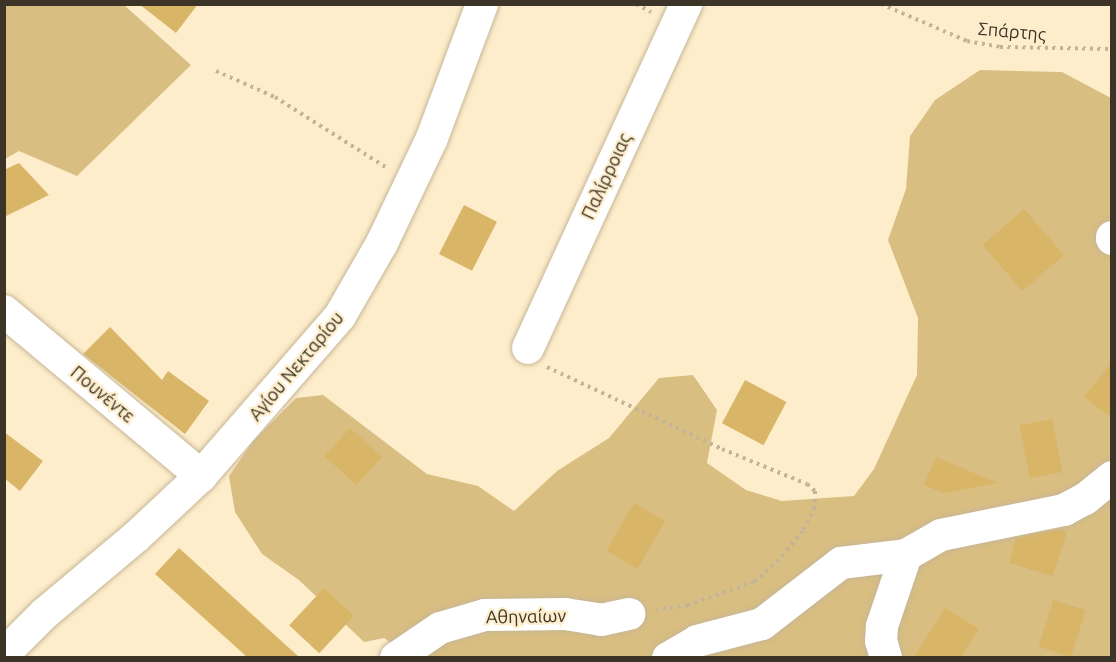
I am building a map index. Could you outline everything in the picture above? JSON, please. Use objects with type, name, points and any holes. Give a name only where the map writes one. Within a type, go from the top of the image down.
[{"type":"street","name":"Αγίου Νεκταρίου","points":[[4,654],[44,614],[137,536],[201,476],[340,316],[410,184],[465,58],[482,4]]},
{"type":"street","name":"Παλίρροιας","points":[[528,348],[686,4]]},
{"type":"street","name":"Πουνέντε","points":[[4,311],[201,476]]},
{"type":"street","points":[[668,657],[697,641],[762,624],[841,563],[906,555],[941,535],[1064,510],[1085,500],[1112,477]]},
{"type":"street","points":[[886,657],[881,641],[882,626],[906,555]]},
{"type":"street","name":"Αθηναίων","points":[[396,657],[440,628],[485,615],[565,614],[601,620],[629,614]]},
{"type":"path","name":"Σπάρτης","points":[[881,4],[967,41],[1000,48],[1112,49]]},
{"type":"path","points":[[216,71],[275,97],[410,184]]},
{"type":"path","points":[[528,348],[534,359],[560,375],[807,484],[815,491],[815,507],[802,531],[779,560],[754,582],[688,605],[629,614]]},
{"type":"shaded area","points":[[5,4],[124,5],[191,65],[77,176],[19,151],[5,159]]},
{"type":"shaded area","points":[[980,70],[1062,72],[1111,98],[1111,657],[412,657],[384,638],[364,642],[299,580],[262,554],[235,512],[229,476],[254,440],[296,398],[323,395],[427,474],[478,486],[514,511],[557,471],[609,438],[659,378],[693,375],[717,410],[707,463],[746,490],[782,501],[854,496],[874,469],[917,375],[918,318],[888,240],[906,189],[910,136],[935,100]]},
{"type":"building","points":[[139,4],[198,4],[176,33]]},
{"type":"building","points":[[19,163],[49,195],[4,217],[4,170]]},
{"type":"building","points":[[464,205],[497,222],[472,271],[439,254]]},
{"type":"building","points":[[1024,209],[1064,255],[1023,291],[982,245]]},
{"type":"building","points":[[110,327],[162,380],[168,371],[209,401],[185,434],[83,354]]},
{"type":"building","points":[[1112,362],[1112,418],[1084,397]]},
{"type":"building","points":[[745,380],[786,402],[763,445],[722,423]]},
{"type":"building","points":[[1052,419],[1062,472],[1030,478],[1020,425]]},
{"type":"building","points":[[350,428],[382,457],[357,485],[325,456]]},
{"type":"building","points":[[4,432],[43,461],[20,491],[4,478]]},
{"type":"building","points":[[936,457],[998,483],[944,493],[924,485]]},
{"type":"building","points":[[634,503],[665,521],[638,569],[606,551]]},
{"type":"building","points":[[1058,530],[1067,532],[1053,576],[1009,563],[1016,538]]},
{"type":"building","points":[[179,548],[299,657],[247,657],[155,574]]},
{"type":"building","points":[[324,588],[354,616],[319,653],[289,625]]},
{"type":"building","points":[[1053,600],[1086,610],[1071,657],[1039,647]]},
{"type":"building","points":[[945,608],[979,629],[961,657],[914,657]]}]
